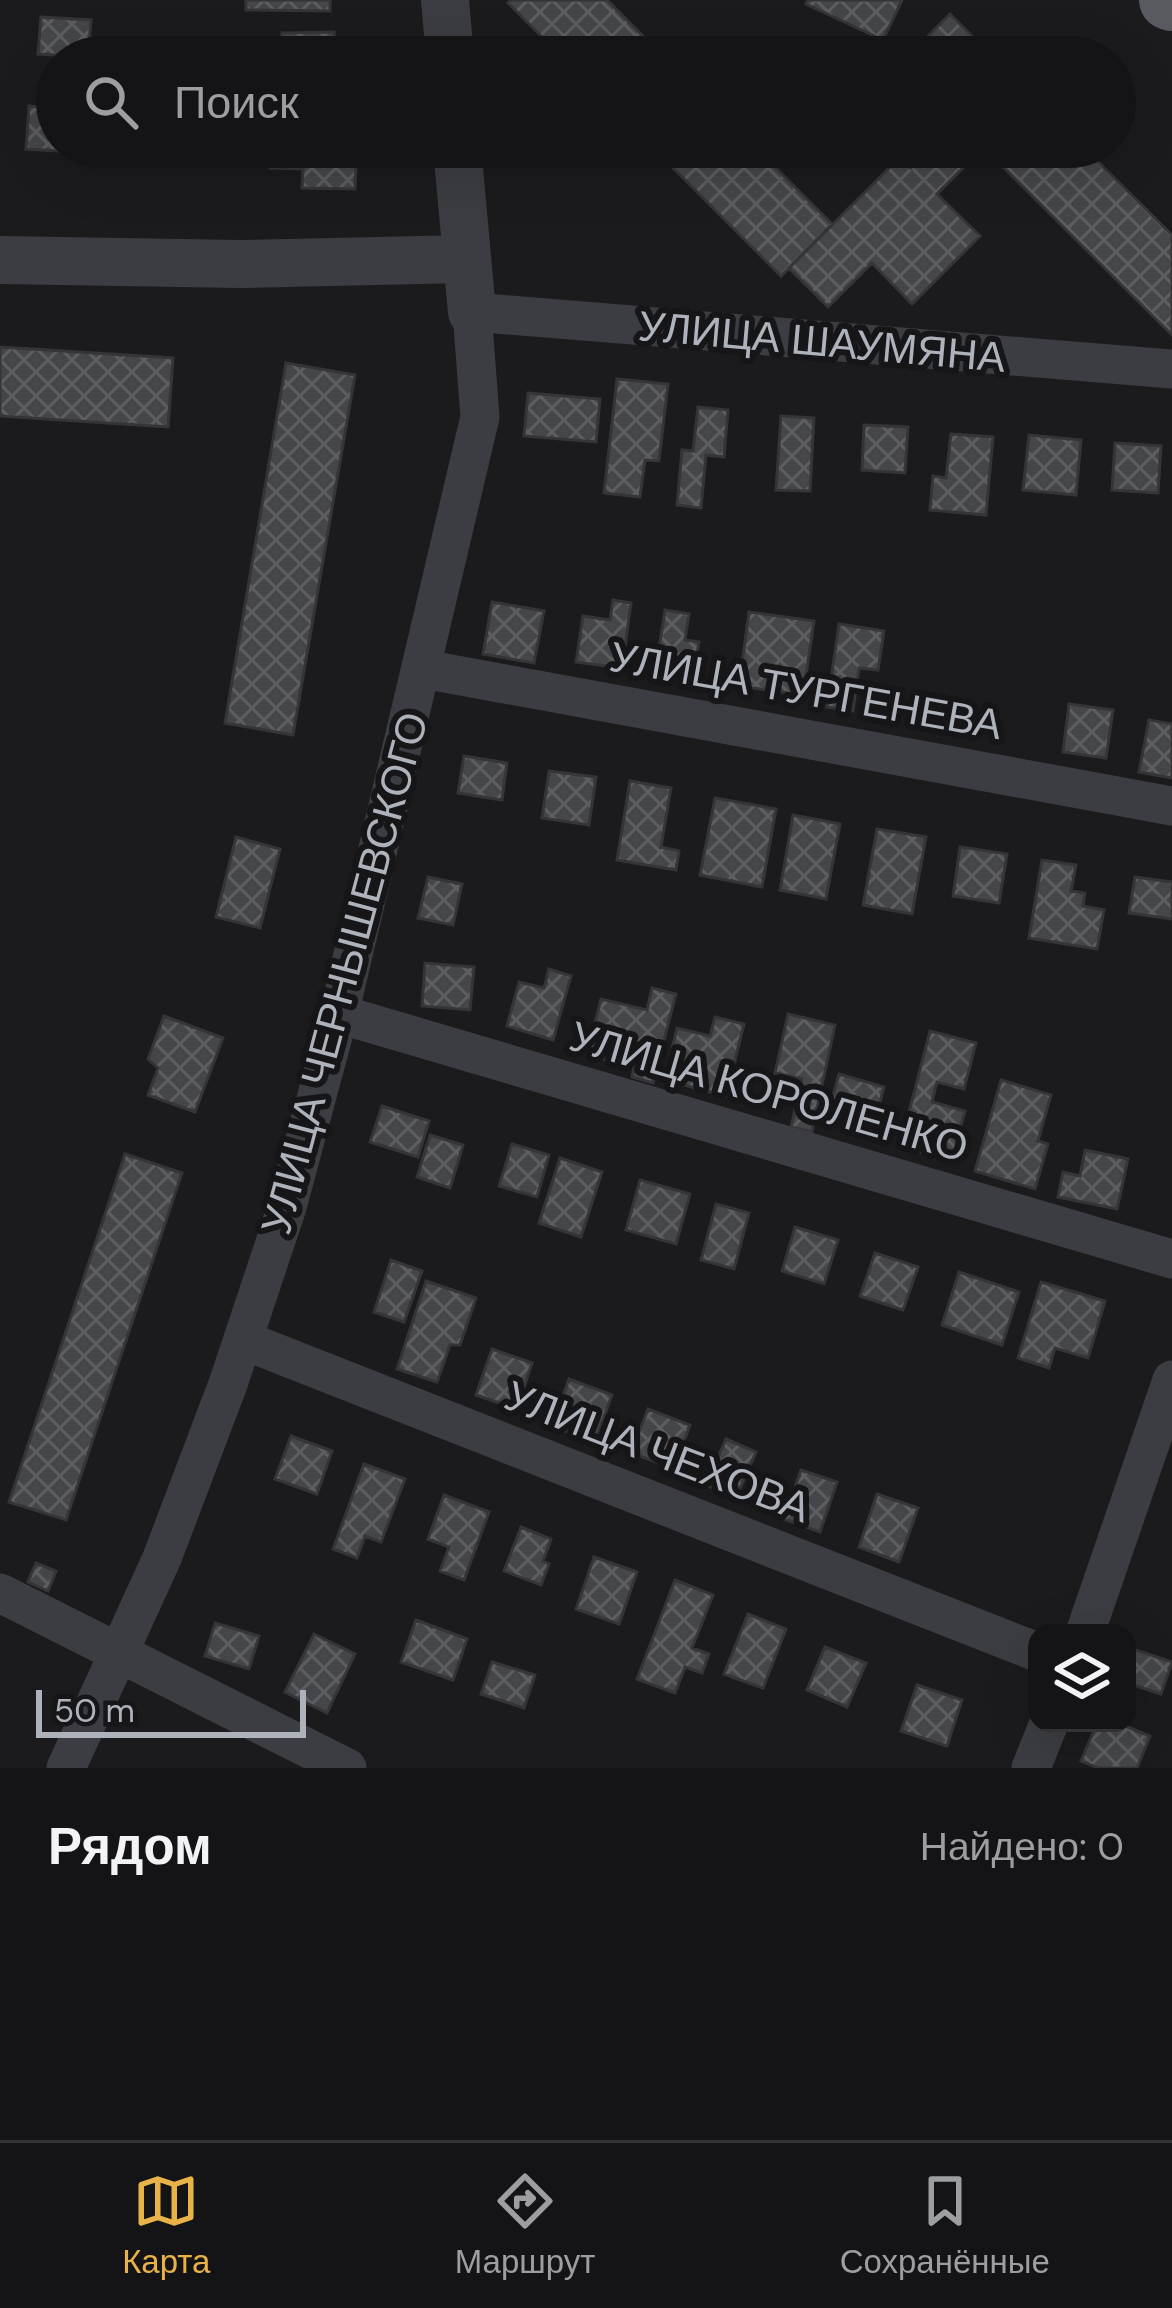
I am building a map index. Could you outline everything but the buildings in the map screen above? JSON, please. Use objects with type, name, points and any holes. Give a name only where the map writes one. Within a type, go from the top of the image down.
[{"type":"street","points":[[445,0],[448,36]]},
{"type":"street","name":"УЛИЦА ЧЕРНЫШЕВСКОГО","points":[[66,1768],[161,1558],[243,1340],[287,1207],[339,1014],[480,418],[458,168]]},
{"type":"street","points":[[0,260],[241,264],[464,259]]},
{"type":"street","name":"УЛИЦА ШАУМЯНА","points":[[472,312],[1172,370]]},
{"type":"street","name":"УЛИЦА ТУРГЕНЕВА","points":[[423,669],[1172,806]]},
{"type":"street","name":"УЛИЦА КОРОЛЕНКО","points":[[339,1014],[1172,1259]]},
{"type":"street","name":"УЛИЦА ЧЕХОВА","points":[[243,1340],[1028,1648]]},
{"type":"street","points":[[1087,1624],[1172,1380]]},
{"type":"street","points":[[0,1594],[347,1768]]},
{"type":"street","points":[[1031,1768],[1045,1732]]}]
